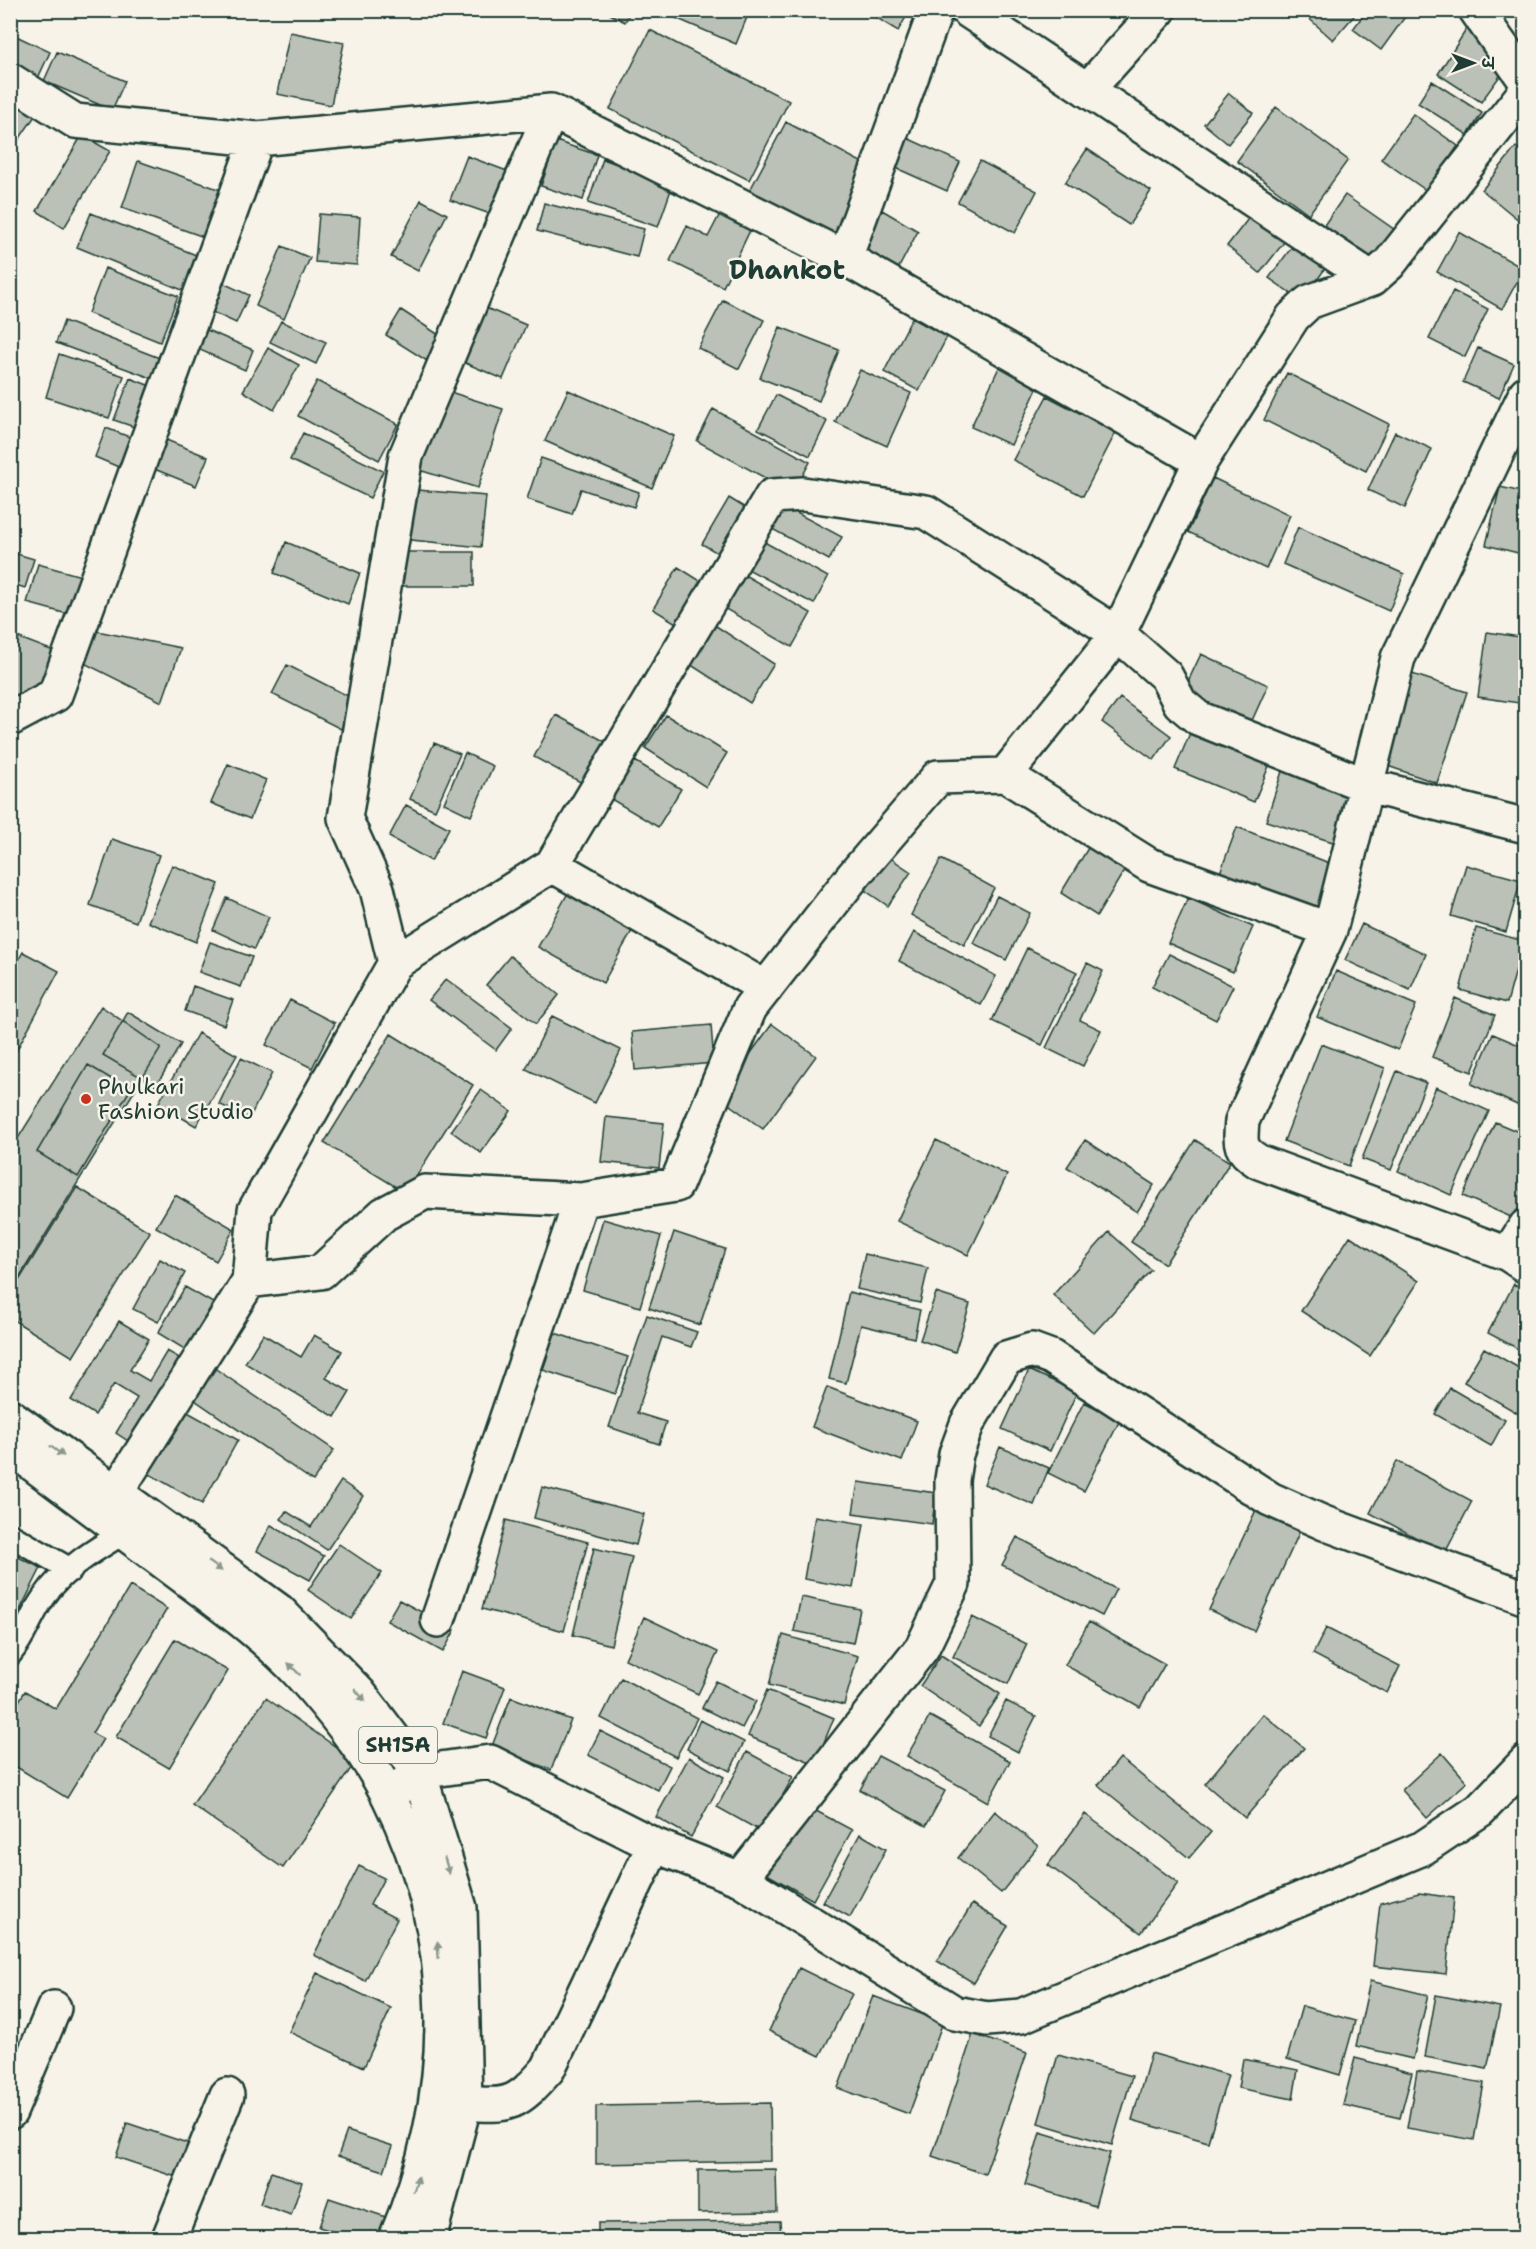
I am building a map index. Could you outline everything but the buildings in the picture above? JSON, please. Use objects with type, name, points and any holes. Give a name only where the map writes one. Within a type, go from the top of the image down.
[{"type":"street","points":[[845,258],[936,10]]},
{"type":"street","points":[[967,10],[1372,279]]},
{"type":"street","points":[[1088,90],[1159,10]]},
{"type":"street","points":[[1476,10],[1526,81]]},
{"type":"street","points":[[10,80],[75,121],[256,139],[550,111],[845,258],[1201,462]]},
{"type":"street","points":[[1005,775],[1118,634],[1201,462],[1293,317],[1309,302],[1372,279],[1389,264],[1526,91]]},
{"type":"street","points":[[395,963],[377,889],[345,818],[406,456],[550,111]]},
{"type":"street","points":[[10,719],[55,695],[256,139]]},
{"type":"street","points":[[1526,393],[1398,658],[1330,930],[1242,1121],[1240,1142],[1246,1154],[1259,1162],[1517,1260],[1526,1226]]},
{"type":"street","points":[[114,1514],[249,1281],[255,1210],[395,963],[552,865],[772,496],[803,494],[926,512],[1118,634],[1166,676],[1188,712],[1365,785],[1526,826]]},
{"type":"street","points":[[249,1281],[321,1272],[384,1214],[425,1192],[581,1200],[676,1185],[750,1008],[854,875],[938,777],[1005,775],[1149,865],[1330,930]]},
{"type":"street","points":[[552,865],[766,988]]},
{"type":"street","points":[[438,1620],[581,1200]]},
{"type":"street","points":[[740,1879],[922,1648],[953,1584],[952,1480],[956,1454],[967,1424],[1006,1358],[1018,1353],[1032,1350],[1051,1357],[1270,1499],[1324,1523],[1526,1598]]},
{"type":"street","name":"SH15A","points":[[10,1416],[114,1514],[251,1628],[299,1673],[351,1736],[389,1796],[417,1863],[437,1935],[443,2008],[441,2075],[430,2139],[396,2238]]},
{"type":"street","name":"SH15A","points":[[14,1458],[279,1611],[359,1693],[419,1772],[459,1908],[465,2103],[429,2238]]},
{"type":"street","points":[[389,1796],[419,1772],[490,1761],[654,1845],[740,1879],[955,2013],[987,2019],[1021,2016],[1423,1848],[1480,1810],[1526,1762]]},
{"type":"street","points":[[465,2103],[501,2106],[526,2094],[548,2069],[654,1845]]},
{"type":"street","points":[[10,2112],[54,2008]]},
{"type":"street","points":[[170,2238],[227,2095]]},
{"type":"lane","points":[[10,1654],[25,1636],[44,1597],[70,1570],[103,1545],[114,1514]]},
{"type":"lane","points":[[10,1535],[70,1570]]},
{"type":"place","name":"Phulkari Fashion Studio","points":[[86,1099]]},
{"type":"district","name":"Dhankot","points":[[787,270]]}]
